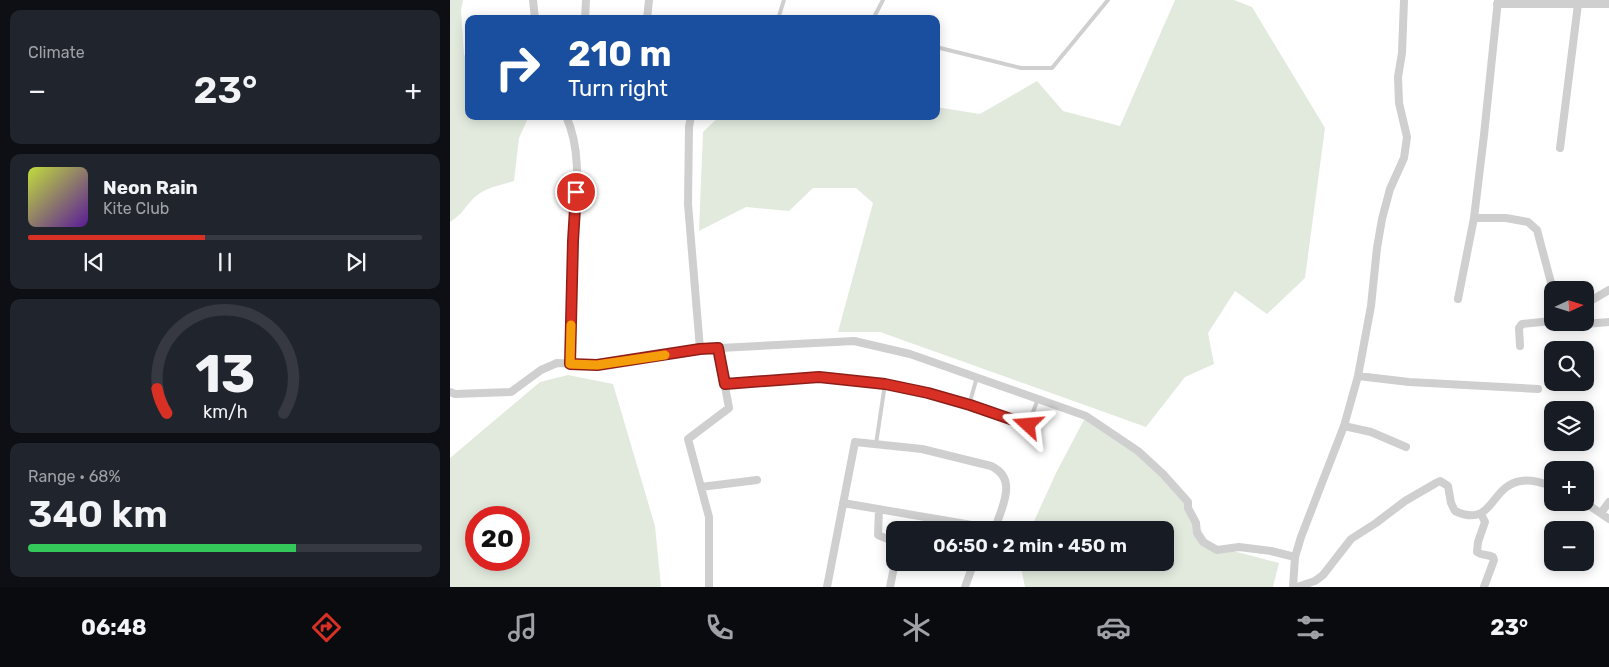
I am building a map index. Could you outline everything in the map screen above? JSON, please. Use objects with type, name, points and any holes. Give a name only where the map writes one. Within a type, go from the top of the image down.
[{"type":"street","points":[[533,0],[535,15]]},
{"type":"street","points":[[585,15],[586,0]]},
{"type":"street","points":[[647,15],[649,0]]},
{"type":"street","points":[[1292,587],[1295,557],[1301,537],[1344,426],[1358,376],[1372,306],[1377,248],[1382,219],[1390,189],[1404,158],[1407,137],[1399,103],[1398,77],[1402,53],[1404,0]]},
{"type":"street","points":[[1458,298],[1474,218],[1498,2],[1609,4]]},
{"type":"street","points":[[1560,148],[1578,4]]},
{"type":"street","points":[[568,120],[575,148],[578,175],[573,241],[570,364]]},
{"type":"street","points":[[690,120],[688,204],[700,349]]},
{"type":"street","points":[[1474,218],[1506,218],[1528,222],[1537,230],[1550,281]]},
{"type":"street","points":[[1594,299],[1609,290]]},
{"type":"street","points":[[1520,346],[1519,328],[1522,324],[1544,322]]},
{"type":"street","points":[[1594,323],[1609,322]]},
{"type":"street","points":[[450,392],[455,394],[511,392],[540,370],[557,363],[597,365],[700,349],[854,341],[910,354],[1086,416],[1138,451],[1163,474],[1188,502],[1188,508],[1196,523],[1197,533],[1203,542],[1217,550],[1239,546],[1295,557]]},
{"type":"street","points":[[709,587],[710,517],[688,438],[729,408],[718,348]]},
{"type":"street","points":[[1358,376],[1409,382],[1538,389]]},
{"type":"street","points":[[1344,426],[1371,432],[1406,447]]},
{"type":"street","points":[[826,587],[855,442],[922,449],[992,466],[1000,470],[1005,476],[1006,485],[1005,498],[998,521]]},
{"type":"street","points":[[701,487],[756,480]]},
{"type":"street","points":[[1297,587],[1314,581],[1323,575],[1351,539],[1405,501],[1436,483],[1440,482],[1448,486],[1451,503],[1455,511],[1464,514],[1480,514],[1488,509],[1498,494],[1520,481],[1544,484]]},
{"type":"street","points":[[1601,514],[1609,502]]},
{"type":"street","points":[[843,503],[945,521]]},
{"type":"street","points":[[879,509],[878,535],[886,538]]},
{"type":"street","points":[[1594,509],[1609,519]]},
{"type":"street","points":[[1480,514],[1485,522],[1478,542],[1477,552],[1490,555],[1494,560],[1484,587]]},
{"type":"street","points":[[890,587],[893,571]]},
{"type":"street","points":[[965,587],[971,571]]},
{"type":"lane","points":[[779,15],[784,0]]},
{"type":"lane","points":[[875,15],[883,0]]},
{"type":"lane","points":[[940,48],[1021,68],[1052,68],[1108,0]]},
{"type":"lane","points":[[725,384],[819,377],[885,384],[928,393],[970,405],[1028,425],[1038,399]]},
{"type":"lane","points":[[970,405],[977,377]]},
{"type":"lane","points":[[876,444],[885,384]]},
{"type":"shaded area","points":[[450,0],[463,0],[461,10],[465,56],[465,120],[527,120],[519,138],[514,181],[480,193],[450,222]]},
{"type":"shaded area","points":[[1175,0],[1234,0],[1252,7],[1325,128],[1305,278],[1267,314],[1235,291],[1208,333],[1214,364],[1185,377],[1146,427],[880,332],[838,332],[873,203],[856,188],[813,188],[789,211],[746,207],[699,231],[703,132],[716,120],[940,120],[940,108],[980,114],[1037,81],[1063,111],[1120,126]]},
{"type":"shaded area","points":[[568,375],[613,384],[655,526],[661,587],[450,587],[450,458],[540,382]]},
{"type":"shaded area","points":[[1086,416],[1132,446],[1160,472],[1179,495],[1211,546],[1279,563],[1273,587],[1025,587],[1022,571],[1174,571],[1174,521],[1034,521],[1056,473]]},
{"type":"slow traffic","points":[[571,325],[570,364],[597,365],[665,355]]},
{"type":"route","points":[[576,192],[570,364],[597,365],[700,349],[718,348],[725,384],[819,377],[885,384],[928,393],[970,405],[1028,425]]}]
